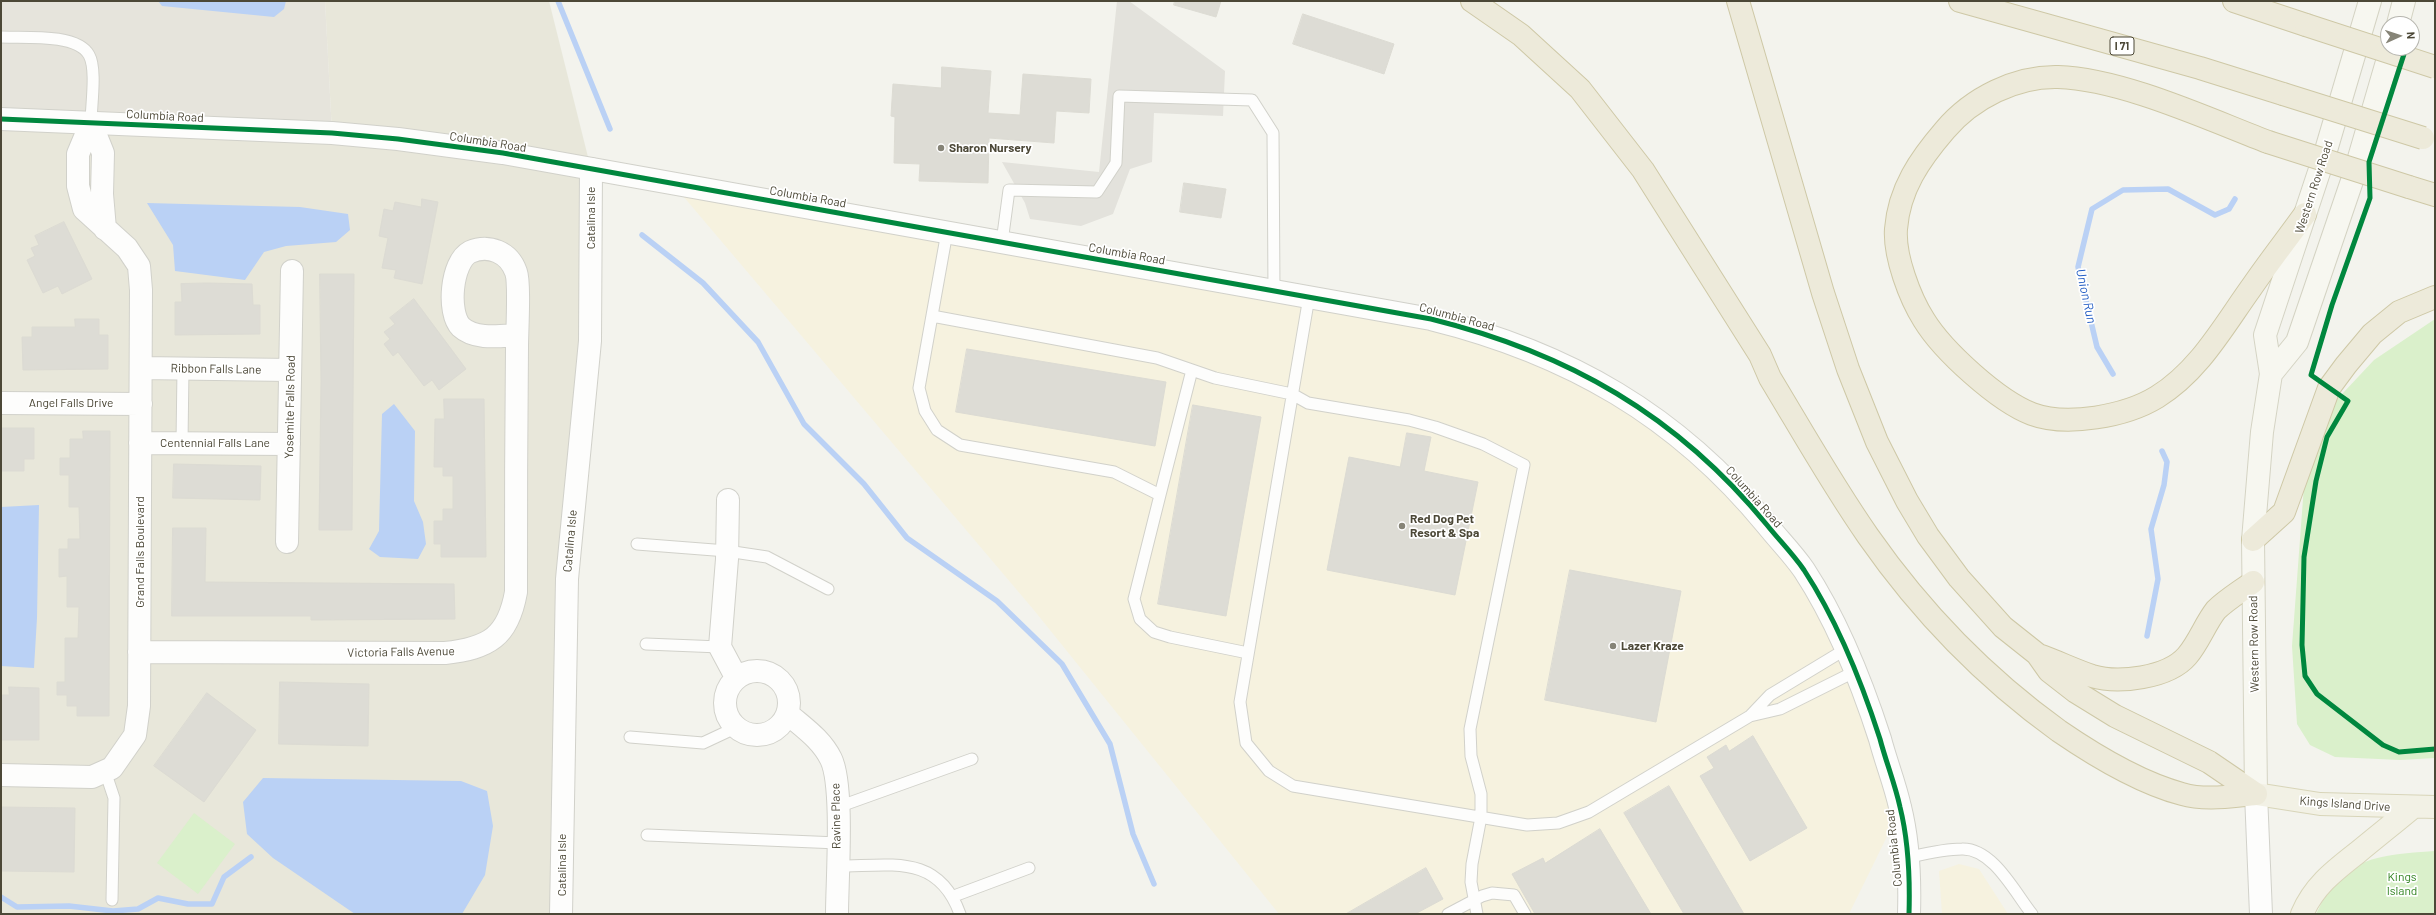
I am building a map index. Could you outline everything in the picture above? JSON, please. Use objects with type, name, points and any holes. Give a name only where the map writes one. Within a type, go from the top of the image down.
[{"type":"highway","points":[[1472,1],[1521,35],[1561,70],[1580,89],[1620,138],[1760,354],[1770,378],[1868,536],[1915,596],[1960,648],[2022,704],[2080,746],[2113,764],[2183,794],[2214,798],[2256,794]]},
{"type":"highway","points":[[1738,1],[1826,300],[1848,368],[1877,442],[1911,508],[1959,578],[2003,627],[2037,654],[2050,671],[2076,692],[2115,716],[2209,762],[2256,794]]},
{"type":"highway","name":"I 71","points":[[1960,1],[2200,68],[2429,140]]},
{"type":"highway","points":[[2234,1],[2435,67]]},
{"type":"highway","points":[[2305,214],[2202,358],[2180,381],[2155,398],[2119,412],[2087,418],[2063,419],[2034,415],[2005,401],[1954,357],[1924,321],[1903,277],[1896,230],[1903,194],[1921,158],[1955,118],[1992,92],[2025,80],[2058,77],[2095,82],[2134,92],[2268,142],[2435,195]]},
{"type":"highway","points":[[2253,540],[2284,512],[2330,388],[2346,365],[2372,334],[2398,312],[2435,296]]},
{"type":"highway","points":[[2037,654],[2099,677],[2142,678],[2166,671],[2185,658],[2201,638],[2216,610],[2252,582]]},
{"type":"main road","name":"Western Row Road","points":[[2256,794],[2252,582],[2253,540],[2260,446],[2271,374],[2265,335],[2305,214],[2370,1]]},
{"type":"main road","points":[[2400,16],[2404,1]]},
{"type":"main road","points":[[2271,374],[2297,342],[2354,175],[2389,56]]},
{"type":"main road","name":"Kings Island Drive","points":[[2256,794],[2320,804],[2412,808],[2435,807]]},
{"type":"main road","points":[[2302,914],[2312,893],[2338,866],[2412,808]]},
{"type":"street","name":"Columbia Road","points":[[1,119],[332,133],[398,139],[503,153],[1431,319],[1469,328],[1532,349],[1579,371],[1635,404],[1678,435],[1726,479],[1753,508],[1803,569],[1846,649],[1856,671],[1901,808],[1906,858],[1909,914]]},
{"type":"street","name":"Grand Falls Boulevard","points":[[1,776],[92,776],[112,768],[135,735],[139,706],[141,290],[139,266],[127,248],[84,210],[78,186],[78,154],[91,123]]},
{"type":"street","name":"Catalina Isle","points":[[561,914],[567,579],[590,341],[591,169]]},
{"type":"street","name":"Yosemite Falls Road","points":[[287,542],[292,271]]},
{"type":"street","name":"Victoria Falls Avenue","points":[[139,652],[445,653],[464,651],[487,644],[502,631],[513,613],[516,592],[517,335]]},
{"type":"street","name":"Ribbon Falls Lane","points":[[141,368],[290,370]]},
{"type":"street","name":"Angel Falls Drive","points":[[1,403],[140,404]]},
{"type":"street","name":"Centennial Falls Lane","points":[[140,443],[289,444]]},
{"type":"street","points":[[728,500],[727,551],[720,646],[736,677]]},
{"type":"street","points":[[755,670],[766,672],[776,677],[784,685],[788,696],[788,714],[783,723],[775,730],[764,735],[755,736],[744,733],[735,728],[725,713],[724,702],[726,690],[736,677],[755,670]]},
{"type":"street","name":"Ravine Place","points":[[788,714],[819,740],[832,761],[837,787],[838,807],[837,914]]},
{"type":"street","name":"Western Row Road","points":[[2256,794],[2261,914]]},
{"type":"lane","points":[[1,37],[68,40],[82,46],[90,55],[92,69],[91,123]]},
{"type":"lane","points":[[1002,242],[1009,190],[1097,192],[1116,163],[1119,96],[1252,100],[1272,133],[1274,291]]},
{"type":"lane","points":[[947,232],[920,388],[924,411],[937,430],[960,445],[1114,472],[1160,495]]},
{"type":"lane","points":[[1309,297],[1240,702],[1246,743],[1269,771],[1293,786],[1527,825],[1558,823],[1589,812],[1750,716],[1770,695],[1846,649]]},
{"type":"lane","points":[[932,316],[1157,358],[1215,378],[1292,394],[1308,403],[1435,427],[1483,444],[1524,465],[1470,729],[1471,756],[1482,794],[1481,817],[1472,864],[1471,882],[1477,914]]},
{"type":"lane","points":[[182,443],[183,368]]},
{"type":"lane","points":[[1192,370],[1134,599],[1140,619],[1154,632],[1170,637],[1248,653]]},
{"type":"lane","points":[[637,544],[727,551],[767,557],[828,589]]},
{"type":"lane","points":[[646,644],[720,646]]},
{"type":"lane","points":[[1750,716],[1780,709],[1856,671]]},
{"type":"lane","points":[[630,737],[703,743],[735,728]]},
{"type":"lane","points":[[838,807],[972,759]]},
{"type":"lane","points":[[105,771],[114,798],[112,900]]},
{"type":"lane","points":[[646,835],[838,843]]},
{"type":"lane","points":[[1906,858],[1963,849],[1980,854],[1996,866],[2032,914]]},
{"type":"lane","points":[[837,866],[915,866],[939,879],[954,896],[960,914]]},
{"type":"lane","points":[[954,896],[1029,868]]},
{"type":"lane","points":[[1448,914],[1474,900],[1492,893],[1514,895],[1525,914]]},
{"type":"shaded area","points":[[1,1],[325,1],[332,133],[1,119]]},
{"type":"shaded area","points":[[325,1],[549,1],[591,169],[561,914],[1,914],[1,119],[332,133]]},
{"type":"shaded area","points":[[1117,1],[1129,1],[1225,71],[1223,116],[1154,113],[1152,162],[1130,169],[1113,214],[1081,226],[1030,219],[1025,203],[1002,162],[1099,172]]},
{"type":"shaded area","points":[[672,183],[1431,319],[1635,404],[1803,569],[1901,808],[1849,914],[1279,914],[1033,609]]},
{"type":"shaded area","points":[[1959,864],[1979,869],[2008,914],[1942,914],[1939,871]]},
{"type":"green space","points":[[2435,319],[2435,758],[2400,760],[2335,757],[2310,745],[2297,724],[2292,646],[2306,459],[2328,409],[2374,360]]},
{"type":"green space","points":[[194,813],[235,844],[198,894],[157,863]]},
{"type":"green space","name":"Kings Island","points":[[2435,851],[2435,914],[2316,914],[2331,887],[2341,876],[2353,868],[2365,862],[2392,855]]},
{"type":"water","points":[[158,1],[286,1],[284,9],[274,17],[162,6]]},
{"type":"water","points":[[147,203],[300,207],[348,214],[350,230],[336,242],[286,246],[264,252],[245,280],[175,271],[173,245]]},
{"type":"water","points":[[394,404],[415,431],[414,501],[423,522],[426,544],[418,559],[380,557],[369,549],[379,531],[382,414]]},
{"type":"water","points":[[39,505],[37,618],[34,668],[1,666],[1,507]]},
{"type":"water","points":[[263,778],[461,781],[487,791],[493,826],[485,875],[462,914],[355,914],[273,858],[247,834],[243,802]]},
{"type":"building","points":[[1175,1],[1221,1],[1216,17],[1174,5]]},
{"type":"building","points":[[1303,14],[1394,44],[1384,74],[1293,44]]},
{"type":"building","points":[[942,67],[991,71],[988,113],[1020,115],[1023,74],[1091,79],[1089,113],[1056,111],[1054,143],[989,138],[988,183],[919,181],[920,164],[894,163],[895,117],[891,116],[893,84],[941,88]]},
{"type":"building","points":[[1184,183],[1226,189],[1221,218],[1180,212]]},
{"type":"building","points":[[422,199],[438,202],[422,284],[394,278],[396,270],[382,268],[388,238],[379,236],[384,209],[393,211],[395,202],[421,207]]},
{"type":"building","points":[[64,222],[92,279],[62,294],[58,286],[43,293],[27,260],[35,256],[31,248],[39,245],[35,236]]},
{"type":"building","points":[[320,274],[354,274],[352,530],[319,530],[321,382]]},
{"type":"building","points":[[181,284],[252,284],[253,305],[260,305],[260,334],[175,335],[175,302],[182,302]]},
{"type":"building","points":[[414,299],[466,369],[439,390],[432,380],[424,386],[398,352],[393,356],[384,344],[390,339],[384,332],[395,324],[390,318]]},
{"type":"building","points":[[75,319],[99,319],[99,335],[108,335],[108,369],[23,370],[22,337],[32,337],[32,327],[75,327]]},
{"type":"building","points":[[967,349],[1166,382],[1155,446],[956,412]]},
{"type":"building","points":[[444,399],[484,399],[486,557],[441,557],[441,544],[434,544],[434,521],[443,521],[443,509],[453,509],[453,476],[443,476],[443,467],[434,467],[435,419],[444,419]]},
{"type":"building","points":[[1193,405],[1261,417],[1226,616],[1158,604]]},
{"type":"building","points":[[1,428],[34,428],[34,459],[24,459],[24,471],[1,471]]},
{"type":"building","points":[[83,431],[110,431],[109,716],[77,716],[77,706],[67,706],[67,695],[57,695],[57,682],[65,682],[65,638],[78,638],[79,607],[67,607],[67,576],[59,577],[59,549],[68,549],[68,539],[80,539],[79,507],[69,507],[69,475],[60,475],[60,458],[70,458],[70,439],[83,439]]},
{"type":"building","name":"Red Dog Pet Resort & Spa","points":[[1407,433],[1431,437],[1424,471],[1478,482],[1455,595],[1327,570],[1349,457],[1400,467]]},
{"type":"building","points":[[174,464],[261,466],[260,500],[173,498]]},
{"type":"building","points":[[173,528],[206,528],[205,582],[454,584],[455,619],[311,620],[311,616],[172,616]]},
{"type":"building","name":"Lazer Kraze","points":[[1570,570],[1681,591],[1656,722],[1545,700]]},
{"type":"building","points":[[280,682],[369,684],[368,746],[279,744]]},
{"type":"building","points":[[9,687],[39,688],[39,740],[1,740],[1,695],[9,695]]},
{"type":"building","points":[[207,693],[256,730],[204,802],[154,766]]},
{"type":"building","points":[[1753,736],[1807,828],[1750,861],[1700,776],[1714,768],[1707,757],[1726,745],[1729,751]]},
{"type":"building","points":[[1669,786],[1744,914],[1684,914],[1624,813]]},
{"type":"building","points":[[1,807],[75,808],[74,872],[1,871]]},
{"type":"building","points":[[1600,829],[1651,914],[1535,914],[1512,874],[1543,858],[1545,863]]},
{"type":"building","points":[[1426,868],[1443,899],[1415,914],[1346,914]]},
{"type":"waterway","points":[[558,1],[610,129]]},
{"type":"waterway","name":"Union Run","points":[[2113,374],[2097,347],[2078,267],[2092,209],[2123,190],[2168,189],[2215,215],[2229,209],[2235,199]]},
{"type":"waterway","points":[[642,235],[703,283],[758,342],[804,424],[864,484],[907,538],[997,601],[1062,664],[1110,744],[1133,834],[1154,884]]},
{"type":"waterway","name":"Union Run","points":[[2147,636],[2158,579],[2151,529],[2164,485],[2167,462],[2162,451]]},
{"type":"waterway","points":[[1,897],[17,907],[69,906],[113,911],[138,909],[158,898],[188,904],[212,904],[224,877],[251,857]]},
{"type":"cycle path","points":[[2403,56],[2369,162],[2370,198],[2332,305],[2311,375],[2348,401],[2327,437],[2316,481],[2304,557],[2302,645],[2305,676],[2317,694],[2383,745],[2399,752],[2435,749]]},
{"type":"cycle path","points":[[1,119],[332,133],[398,139],[503,153],[1431,319],[1481,333],[1529,350],[1574,370],[1617,394],[1657,420],[1696,451],[1732,486],[1804,570],[1828,610],[1857,673],[1873,717],[1893,781],[1903,819],[1907,846],[1909,914]]},
{"type":"place","name":"Sharon Nursery","points":[[941,148]]},
{"type":"place","name":"Red Dog Pet Resort & Spa","points":[[1402,526]]},
{"type":"place","name":"Lazer Kraze","points":[[1613,646]]}]
